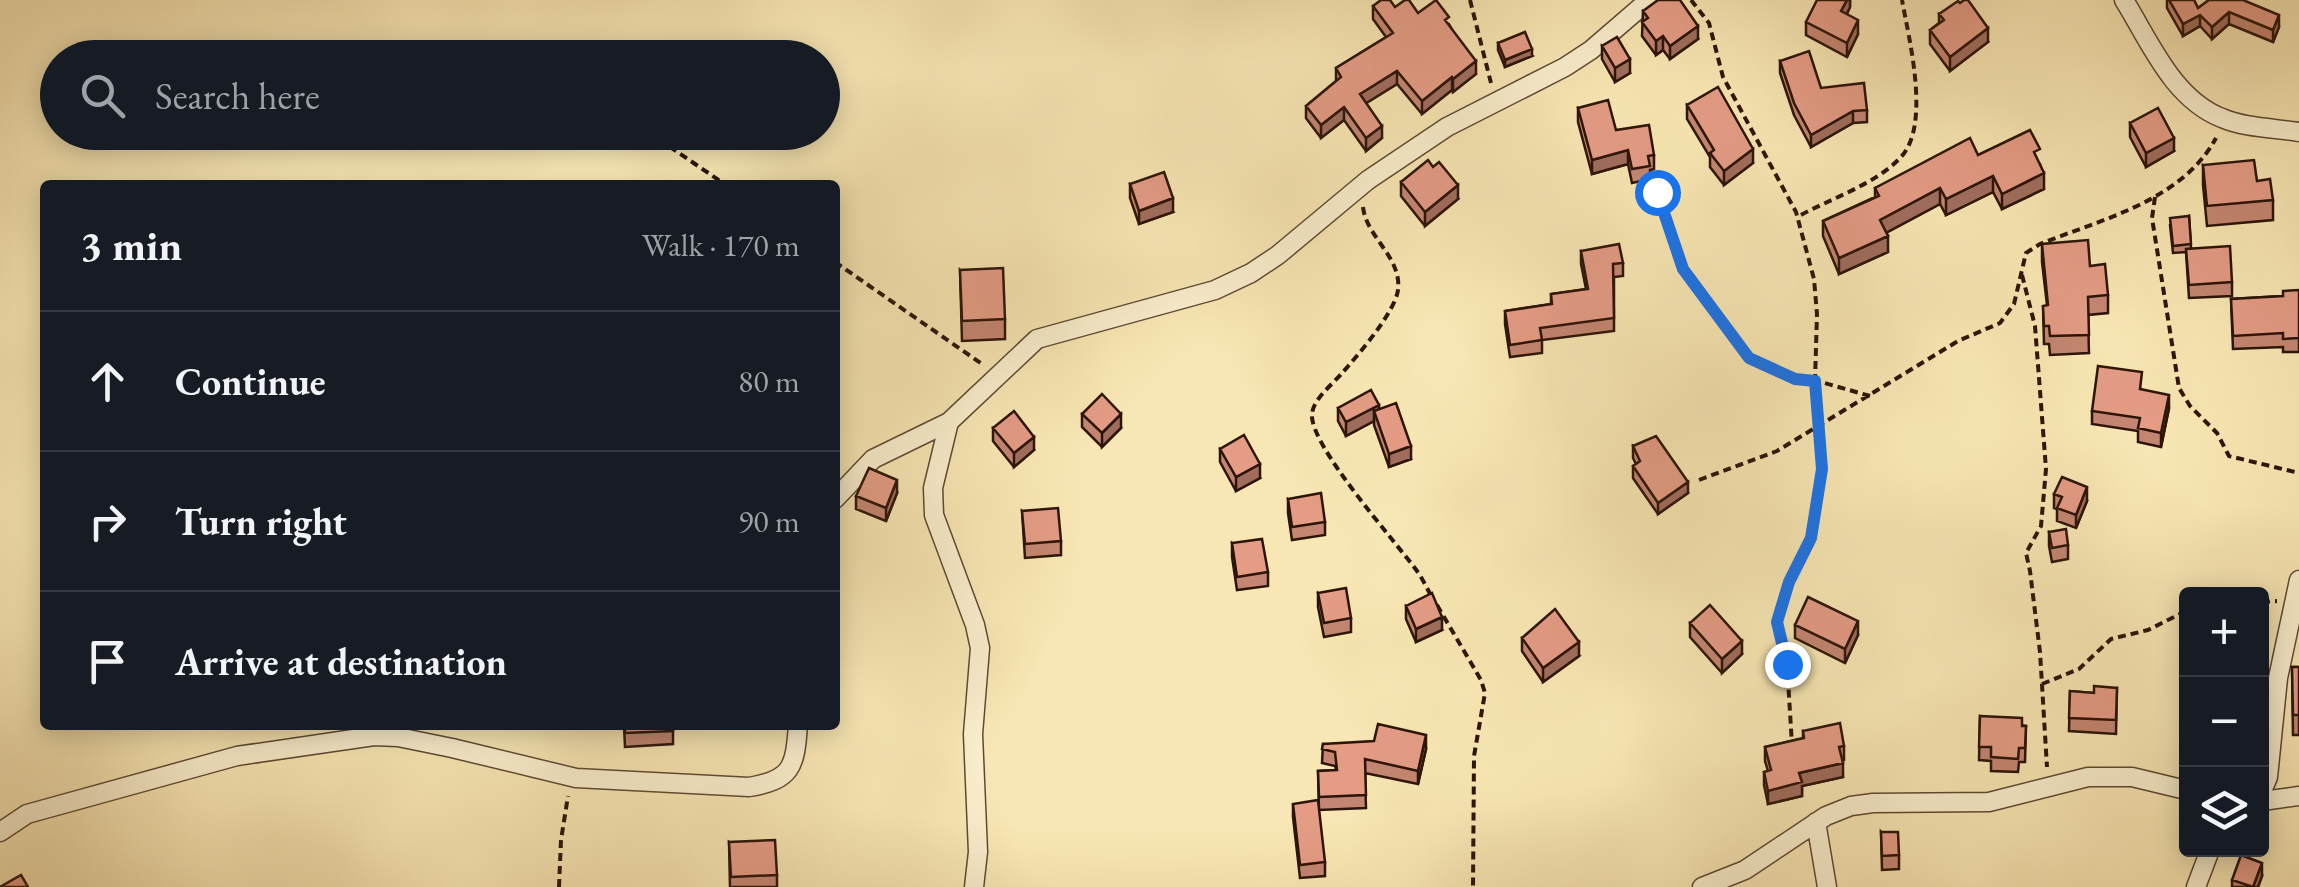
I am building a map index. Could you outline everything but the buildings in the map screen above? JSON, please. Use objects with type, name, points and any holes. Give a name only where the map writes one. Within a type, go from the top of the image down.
[{"type":"street","points":[[840,494],[874,459],[950,422],[1037,339],[1215,290],[1251,273],[1368,180],[1447,127],[1578,58],[1649,0]]},
{"type":"street","points":[[2124,0],[2174,80],[2190,98],[2226,120],[2299,132]]},
{"type":"street","points":[[950,422],[933,488],[934,514],[980,648],[973,734],[978,852],[974,887]]},
{"type":"street","points":[[2269,767],[2278,678],[2299,580]]},
{"type":"street","points":[[3,825],[28,814],[237,756],[374,736],[416,741],[576,778],[749,787],[777,782],[788,771],[794,759],[797,730]]},
{"type":"street","points":[[1702,887],[1745,870],[1836,811],[1862,804],[1989,802],[2088,777],[2153,780],[2179,788]]},
{"type":"street","points":[[2269,800],[2299,796]]},
{"type":"street","points":[[1816,822],[1827,887]]},
{"type":"street","points":[[2196,887],[2207,857]]},
{"type":"path","points":[[1470,0],[1495,102]]},
{"type":"path","points":[[1691,0],[1709,23],[1723,77],[1796,212],[1816,294],[1815,381],[1822,469],[1811,538],[1789,582],[1777,622],[1786,654],[1792,745]]},
{"type":"path","points":[[1801,214],[1885,171],[1904,155],[1916,108],[1902,0]]},
{"type":"path","points":[[1699,480],[1777,451],[1958,341],[2000,323],[2014,304],[2026,253],[2034,246],[2155,197],[2194,167],[2226,120]]},
{"type":"path","points":[[674,150],[719,180]]},
{"type":"path","points":[[1368,180],[1364,216],[1391,260],[1398,288],[1395,300],[1360,353],[1313,407],[1312,425],[1358,500],[1420,575],[1484,687],[1474,756],[1473,887]]},
{"type":"path","points":[[1657,192],[1683,269],[1749,358],[1795,379],[1870,396]]},
{"type":"path","points":[[2155,197],[2152,218],[2178,388],[2217,434],[2230,456],[2299,473]]},
{"type":"path","points":[[840,265],[998,374]]},
{"type":"path","points":[[2020,270],[2035,326],[2046,469],[2041,526],[2026,552],[2042,684],[2048,787]]},
{"type":"path","points":[[2042,684],[2079,669],[2111,640],[2148,630],[2179,614]]},
{"type":"path","points":[[559,887],[564,814],[576,778]]},
{"type":"route","points":[[1657,192],[1683,269],[1749,358],[1795,379],[1815,381],[1822,469],[1811,538],[1789,582],[1777,622],[1787,664]]}]
